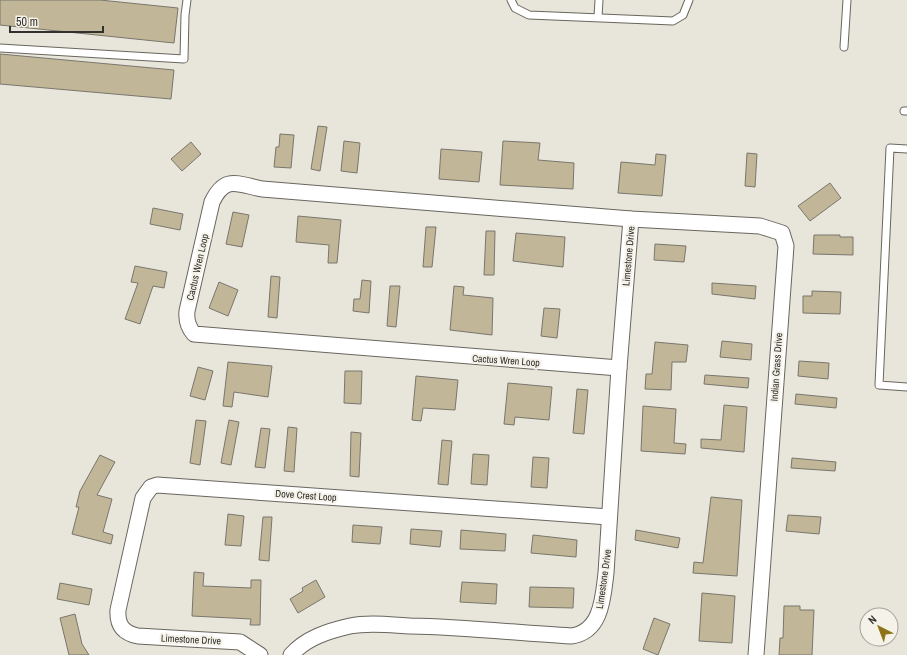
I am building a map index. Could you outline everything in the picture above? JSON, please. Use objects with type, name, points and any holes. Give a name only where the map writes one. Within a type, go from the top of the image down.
[{"type":"street","name":"Cactus Wren Loop","points":[[619,368],[199,336],[194,334],[186,319],[212,202],[221,187],[229,184],[262,189],[631,219]]},
{"type":"street","name":"Limestone Drive","points":[[291,655],[301,646],[321,634],[351,626],[368,624],[498,630],[571,636],[582,635],[594,622],[602,600],[606,573],[619,368],[631,219]]},
{"type":"street","name":"Indian Grass Drive","points":[[631,219],[760,226],[782,233],[786,240],[756,655]]},
{"type":"street","name":"Dove Crest Loop","points":[[121,628],[119,625],[118,610],[143,498],[151,487],[158,484],[609,517]]},
{"type":"street","name":"Limestone Drive","points":[[121,628],[138,636],[240,642],[260,655]]},
{"type":"lane","points":[[0,48],[184,59],[185,15],[187,0]]},
{"type":"lane","points":[[511,0],[515,8],[529,15],[673,21],[683,14],[689,0]]},
{"type":"lane","points":[[598,17],[599,0]]},
{"type":"lane","points":[[844,47],[847,0]]},
{"type":"lane","points":[[907,149],[890,148],[879,385],[907,387]]},
{"type":"building","points":[[0,0],[100,0],[178,8],[174,43],[0,25]]},
{"type":"building","points":[[0,54],[174,70],[171,99],[0,84]]},
{"type":"building","points":[[318,126],[327,127],[320,171],[311,169]]},
{"type":"building","points":[[280,134],[294,135],[291,168],[274,167],[276,147],[279,147]]},
{"type":"building","points":[[344,141],[360,143],[357,173],[341,171]]},
{"type":"building","points":[[503,141],[540,143],[538,160],[574,163],[573,189],[500,185]]},
{"type":"building","points":[[191,142],[201,154],[182,171],[171,159]]},
{"type":"building","points":[[441,149],[482,152],[479,182],[439,179]]},
{"type":"building","points":[[747,153],[757,154],[755,187],[745,186]]},
{"type":"building","points":[[656,154],[666,155],[662,196],[618,193],[621,162],[655,165]]},
{"type":"building","points":[[830,183],[841,198],[810,221],[798,206]]},
{"type":"building","points":[[153,208],[183,214],[180,230],[150,224]]},
{"type":"building","points":[[233,212],[249,215],[242,247],[226,244]]},
{"type":"building","points":[[298,216],[341,220],[337,263],[328,263],[329,245],[296,242]]},
{"type":"building","points":[[426,227],[436,227],[432,267],[423,267]]},
{"type":"building","points":[[486,231],[495,231],[494,275],[484,275]]},
{"type":"building","points":[[516,233],[565,237],[563,267],[513,261]]},
{"type":"building","points":[[814,235],[840,235],[840,237],[853,237],[853,255],[813,254]]},
{"type":"building","points":[[655,244],[686,246],[684,262],[654,260]]},
{"type":"building","points":[[135,266],[167,272],[164,288],[153,286],[140,324],[125,319],[138,283],[131,282]]},
{"type":"building","points":[[271,276],[280,277],[277,318],[268,317]]},
{"type":"building","points":[[362,280],[371,281],[369,313],[353,311],[354,299],[360,299]]},
{"type":"building","points":[[219,282],[238,290],[228,316],[209,308]]},
{"type":"building","points":[[712,283],[756,286],[755,299],[712,294]]},
{"type":"building","points":[[390,286],[400,286],[396,327],[387,326]]},
{"type":"building","points":[[454,286],[464,287],[463,295],[493,298],[492,335],[450,330]]},
{"type":"building","points":[[812,291],[841,292],[840,314],[803,313],[803,296],[812,296]]},
{"type":"building","points":[[544,308],[560,309],[557,338],[541,336]]},
{"type":"building","points":[[722,341],[752,344],[751,360],[720,357]]},
{"type":"building","points":[[655,342],[688,345],[686,362],[672,362],[671,390],[645,389],[646,374],[652,374]]},
{"type":"building","points":[[799,361],[829,363],[828,379],[798,376]]},
{"type":"building","points":[[228,362],[272,366],[268,397],[234,392],[232,407],[223,406]]},
{"type":"building","points":[[198,367],[213,371],[205,400],[190,396]]},
{"type":"building","points":[[345,371],[362,371],[361,404],[344,403]]},
{"type":"building","points":[[705,375],[749,378],[748,388],[704,384]]},
{"type":"building","points":[[416,376],[458,380],[455,410],[423,408],[421,421],[412,420]]},
{"type":"building","points":[[508,383],[552,387],[549,420],[515,417],[514,425],[504,424]]},
{"type":"building","points":[[577,389],[588,390],[584,434],[573,433]]},
{"type":"building","points":[[796,394],[837,398],[836,408],[795,404]]},
{"type":"building","points":[[724,405],[747,407],[744,452],[701,448],[701,439],[721,440]]},
{"type":"building","points":[[643,406],[676,409],[674,443],[686,444],[685,454],[641,451]]},
{"type":"building","points":[[196,420],[206,421],[200,465],[190,463]]},
{"type":"building","points":[[229,420],[239,422],[231,465],[221,463]]},
{"type":"building","points":[[288,427],[297,428],[294,472],[284,471]]},
{"type":"building","points":[[261,428],[270,429],[265,468],[255,467]]},
{"type":"building","points":[[351,432],[361,433],[359,477],[350,476]]},
{"type":"building","points":[[442,440],[452,441],[448,485],[438,484]]},
{"type":"building","points":[[473,454],[489,455],[487,485],[471,484]]},
{"type":"building","points":[[100,455],[115,462],[97,495],[112,499],[103,532],[113,535],[111,544],[72,534],[79,507],[76,507],[80,491]]},
{"type":"building","points":[[533,457],[549,458],[547,488],[531,487]]},
{"type":"building","points":[[792,458],[836,462],[835,471],[791,468]]},
{"type":"building","points":[[711,497],[742,500],[737,576],[693,573],[694,562],[703,563]]},
{"type":"building","points":[[228,514],[244,516],[241,546],[225,545]]},
{"type":"building","points":[[788,515],[821,517],[819,534],[786,531]]},
{"type":"building","points":[[263,517],[272,517],[269,561],[259,560]]},
{"type":"building","points":[[353,525],[382,527],[380,544],[352,542]]},
{"type":"building","points":[[411,529],[442,531],[440,547],[410,544]]},
{"type":"building","points":[[461,530],[506,534],[505,551],[460,549]]},
{"type":"building","points":[[636,530],[680,538],[678,548],[635,540]]},
{"type":"building","points":[[533,535],[577,540],[576,557],[531,553]]},
{"type":"building","points":[[194,572],[204,573],[203,586],[251,588],[251,580],[261,580],[260,625],[250,625],[251,619],[192,616]]},
{"type":"building","points":[[316,580],[325,597],[298,613],[290,599],[303,591],[302,588]]},
{"type":"building","points":[[462,582],[497,584],[496,604],[460,602]]},
{"type":"building","points":[[60,583],[92,589],[89,605],[57,599]]},
{"type":"building","points":[[530,587],[574,588],[573,608],[529,607]]},
{"type":"building","points":[[702,593],[735,596],[732,643],[699,641]]},
{"type":"building","points":[[784,606],[800,606],[800,610],[814,610],[812,655],[779,655],[780,638],[783,638]]},
{"type":"building","points":[[75,614],[82,644],[89,655],[69,655],[60,618]]},
{"type":"building","points":[[654,618],[670,624],[658,655],[643,649]]}]
